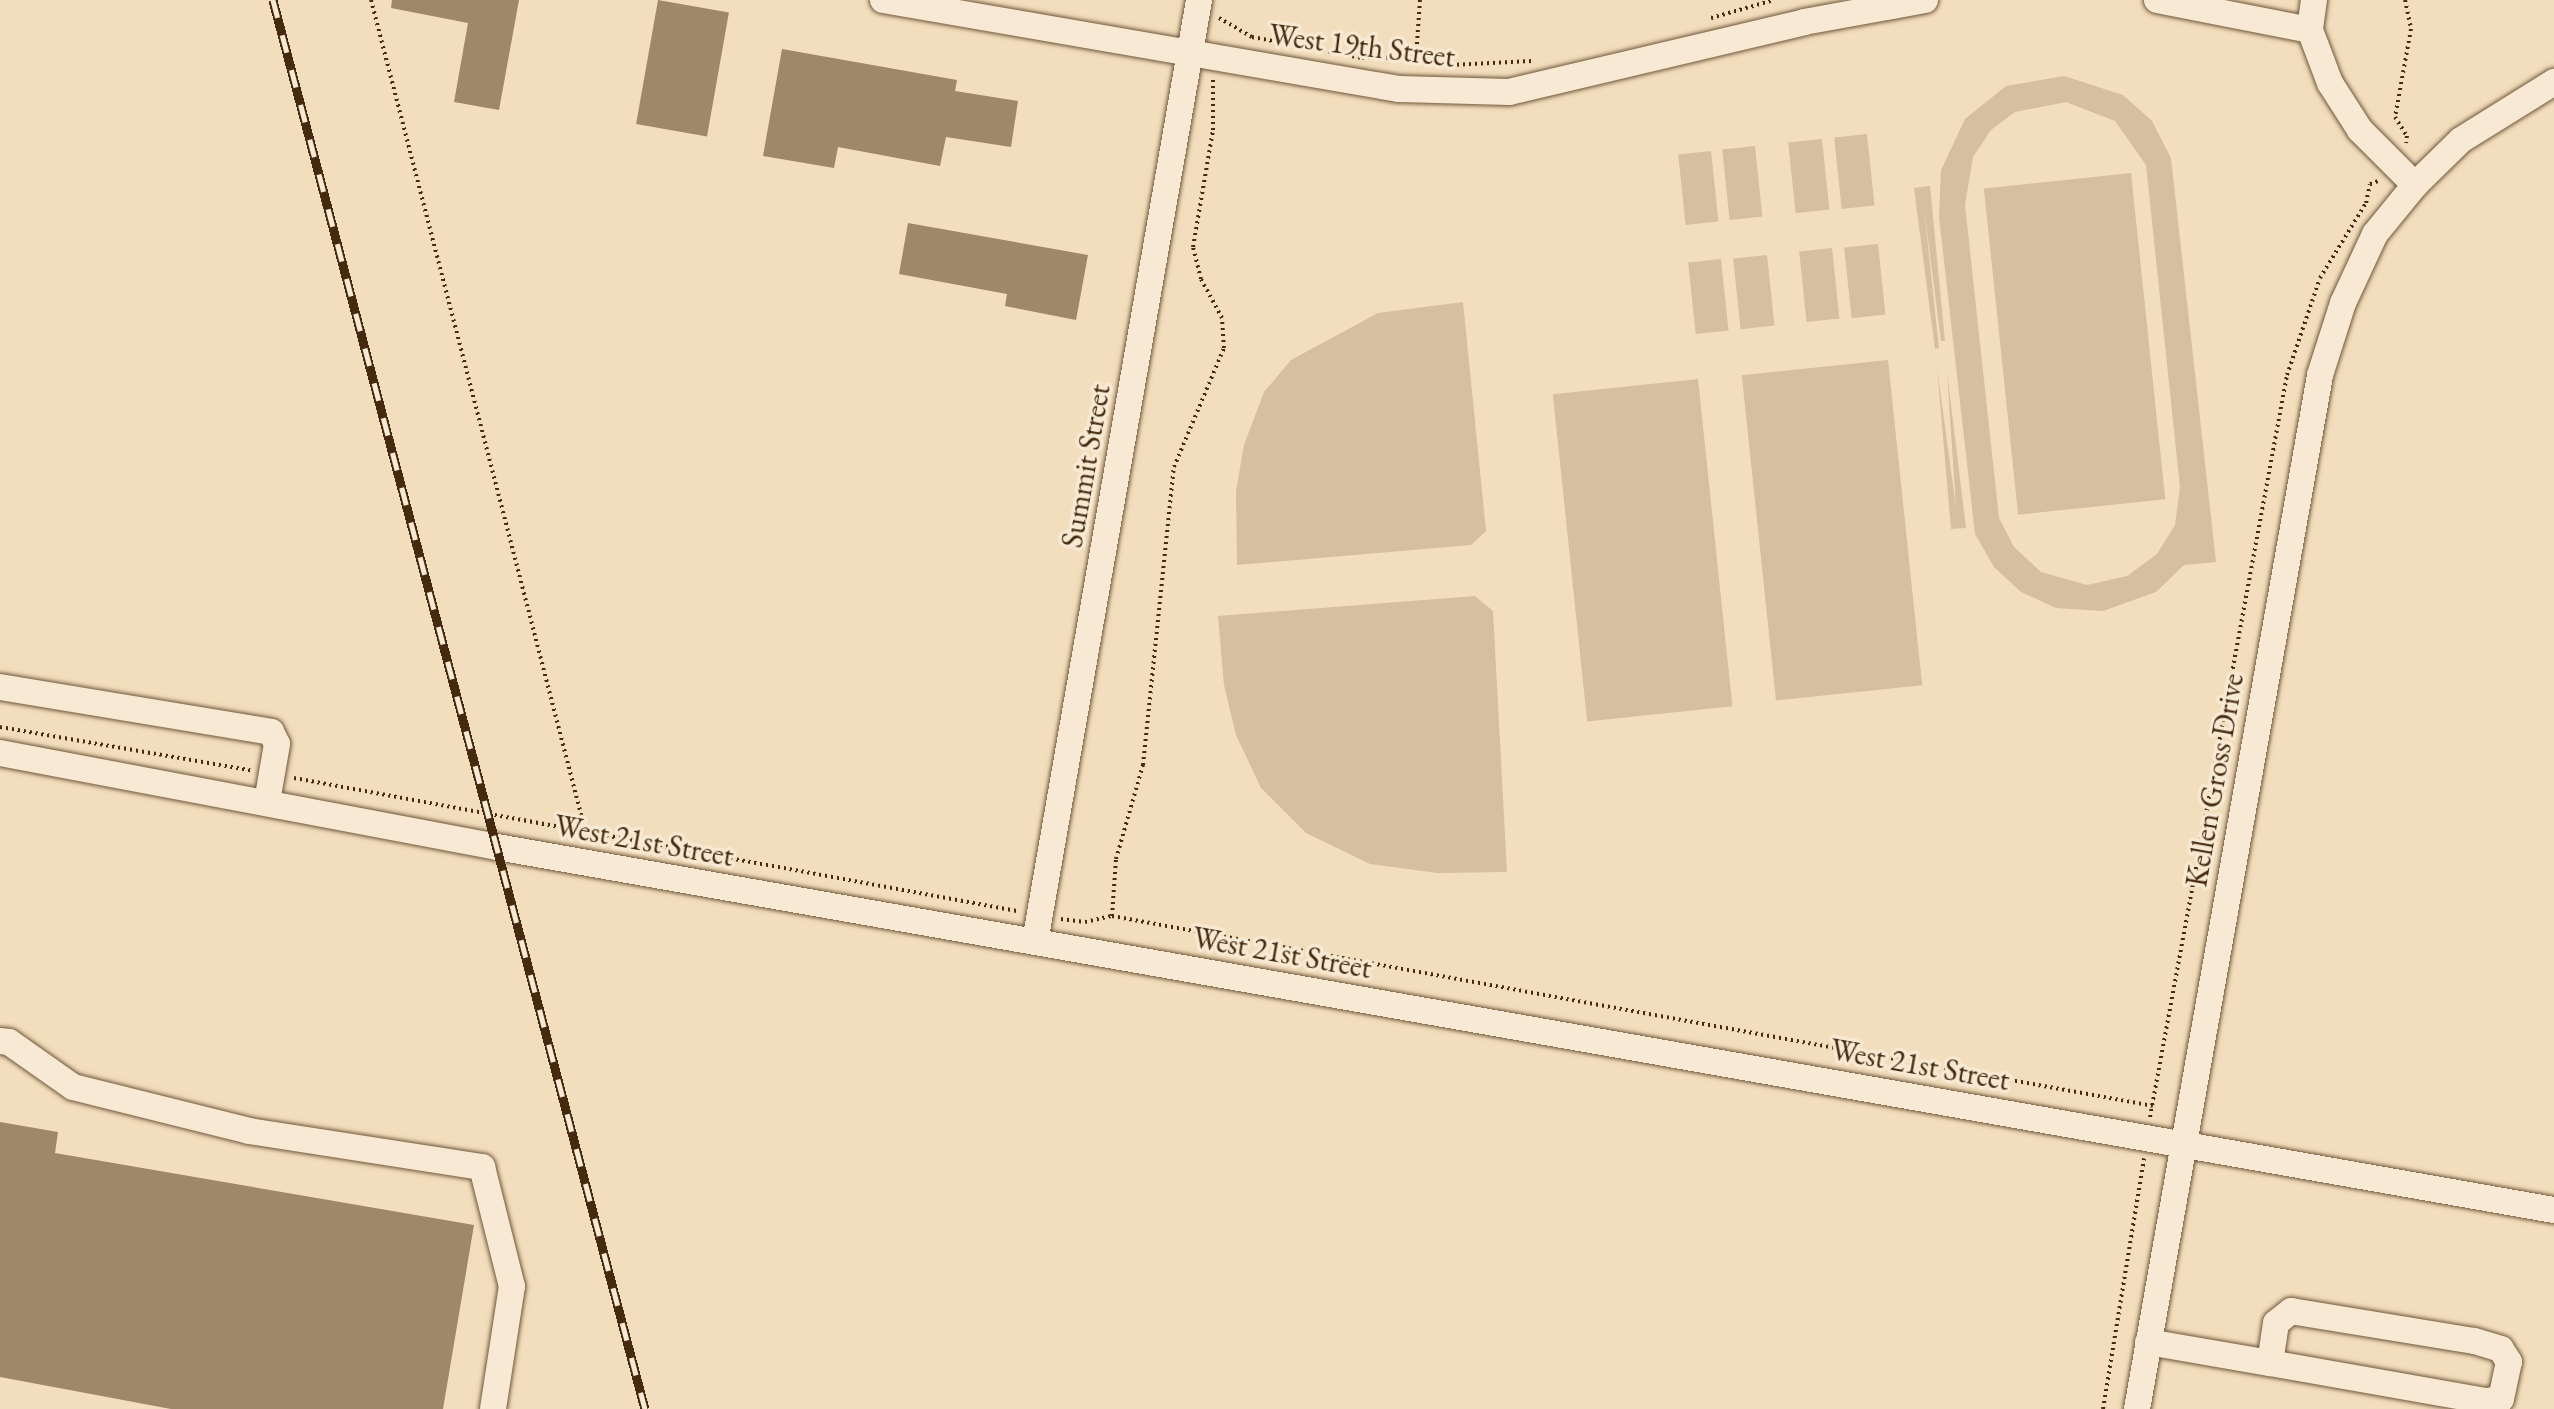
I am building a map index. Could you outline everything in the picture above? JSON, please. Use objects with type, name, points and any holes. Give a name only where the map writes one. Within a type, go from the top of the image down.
[{"type":"street","name":"West 19th Street","points":[[883,0],[1399,89],[1509,92],[1804,22],[1925,0]]},
{"type":"street","points":[[2157,0],[2310,30]]},
{"type":"street","points":[[2314,0],[2310,30],[2330,83],[2360,130],[2415,185]]},
{"type":"street","name":"Summit Street","points":[[1035,942],[1211,8]]},
{"type":"street","name":"Kellen Gross Drive","points":[[2137,1409],[2320,375],[2343,303],[2375,234],[2415,185],[2461,140],[2554,82]]},
{"type":"street","points":[[0,687],[271,732],[277,744],[267,802]]},
{"type":"street","name":"West 21st Street","points":[[0,753],[1035,942],[2554,1210]]},
{"type":"street","points":[[0,1041],[73,1087],[249,1131],[482,1167],[512,1286],[493,1409]]},
{"type":"street","points":[[2148,1342],[2486,1401],[2501,1399],[2509,1362],[2501,1349],[2474,1341],[2291,1311],[2276,1323],[2270,1363]]},
{"type":"path","points":[[371,0],[586,835]]},
{"type":"path","points":[[1416,57],[1420,0]]},
{"type":"path","points":[[1704,20],[1774,0]]},
{"type":"path","points":[[2103,1409],[2146,1137],[2287,375],[2320,278],[2366,203],[2370,184],[2382,180],[2407,136],[2395,117],[2411,29],[2405,0]]},
{"type":"path","points":[[1112,916],[1116,859],[1143,765],[1174,467],[1224,348],[1222,318],[1201,279],[1193,247],[1213,130],[1201,56],[1211,8],[1252,37],[1362,58],[1416,57],[1451,65],[1544,60]]},
{"type":"path","points":[[0,727],[1041,916],[1085,922],[1112,916],[2153,1106]]},
{"type":"shaded area","points":[[2064,76],[2123,95],[2152,121],[2171,158],[2216,562],[2184,565],[2156,592],[2103,611],[2056,608],[2021,592],[1994,567],[1975,534],[1939,217],[1941,170],[1965,119],[2006,86]],"holes":[[[2066,102],[2115,121],[2146,165],[2180,487],[2175,525],[2157,554],[2127,576],[2087,585],[2041,572],[2014,547],[1999,518],[1965,205],[1973,157],[1991,130],[2015,112]]]},
{"type":"shaded area","points":[[1867,134],[1875,206],[1842,209],[1834,137]]},
{"type":"shaded area","points":[[1822,139],[1829,210],[1796,213],[1788,143]]},
{"type":"shaded area","points":[[1755,146],[1762,217],[1730,220],[1722,149]]},
{"type":"shaded area","points":[[1711,151],[1718,222],[1686,225],[1678,154]]},
{"type":"shaded area","points":[[2131,173],[2165,499],[2018,515],[1984,188]]},
{"type":"shaded area","points":[[1930,186],[1945,341],[1941,341],[1924,208],[1939,348],[1935,349],[1914,188]]},
{"type":"shaded area","points":[[1878,244],[1885,315],[1852,318],[1844,248]]},
{"type":"shaded area","points":[[1832,248],[1839,319],[1807,322],[1799,251]]},
{"type":"shaded area","points":[[1767,255],[1774,326],[1741,329],[1733,259]]},
{"type":"shaded area","points":[[1721,259],[1729,331],[1696,334],[1688,262]]},
{"type":"shaded area","points":[[1463,302],[1486,531],[1471,545],[1237,565],[1236,491],[1244,445],[1264,392],[1291,360],[1378,313]]},
{"type":"shaded area","points":[[1888,360],[1922,685],[1776,701],[1742,375]]},
{"type":"shaded area","points":[[1937,368],[1956,507],[1947,372],[1966,528],[1951,529]]},
{"type":"shaded area","points":[[1698,379],[1732,706],[1587,721],[1553,394]]},
{"type":"shaded area","points":[[1475,596],[1493,611],[1507,872],[1437,873],[1370,864],[1306,833],[1261,788],[1236,735],[1224,685],[1218,616]]},
{"type":"building","points":[[392,0],[519,0],[499,110],[454,102],[468,23],[391,8]]},
{"type":"building","points":[[658,0],[729,13],[707,137],[636,124]]},
{"type":"building","points":[[782,49],[957,80],[955,91],[1018,101],[1011,147],[946,137],[940,166],[838,147],[834,168],[763,156]]},
{"type":"building","points":[[908,223],[1088,255],[1076,320],[1005,306],[1007,294],[899,274]]},
{"type":"building","points":[[0,1122],[58,1132],[55,1153],[474,1225],[443,1409],[171,1409],[0,1377]]},
{"type":"railway","points":[[273,0],[645,1409]]}]
